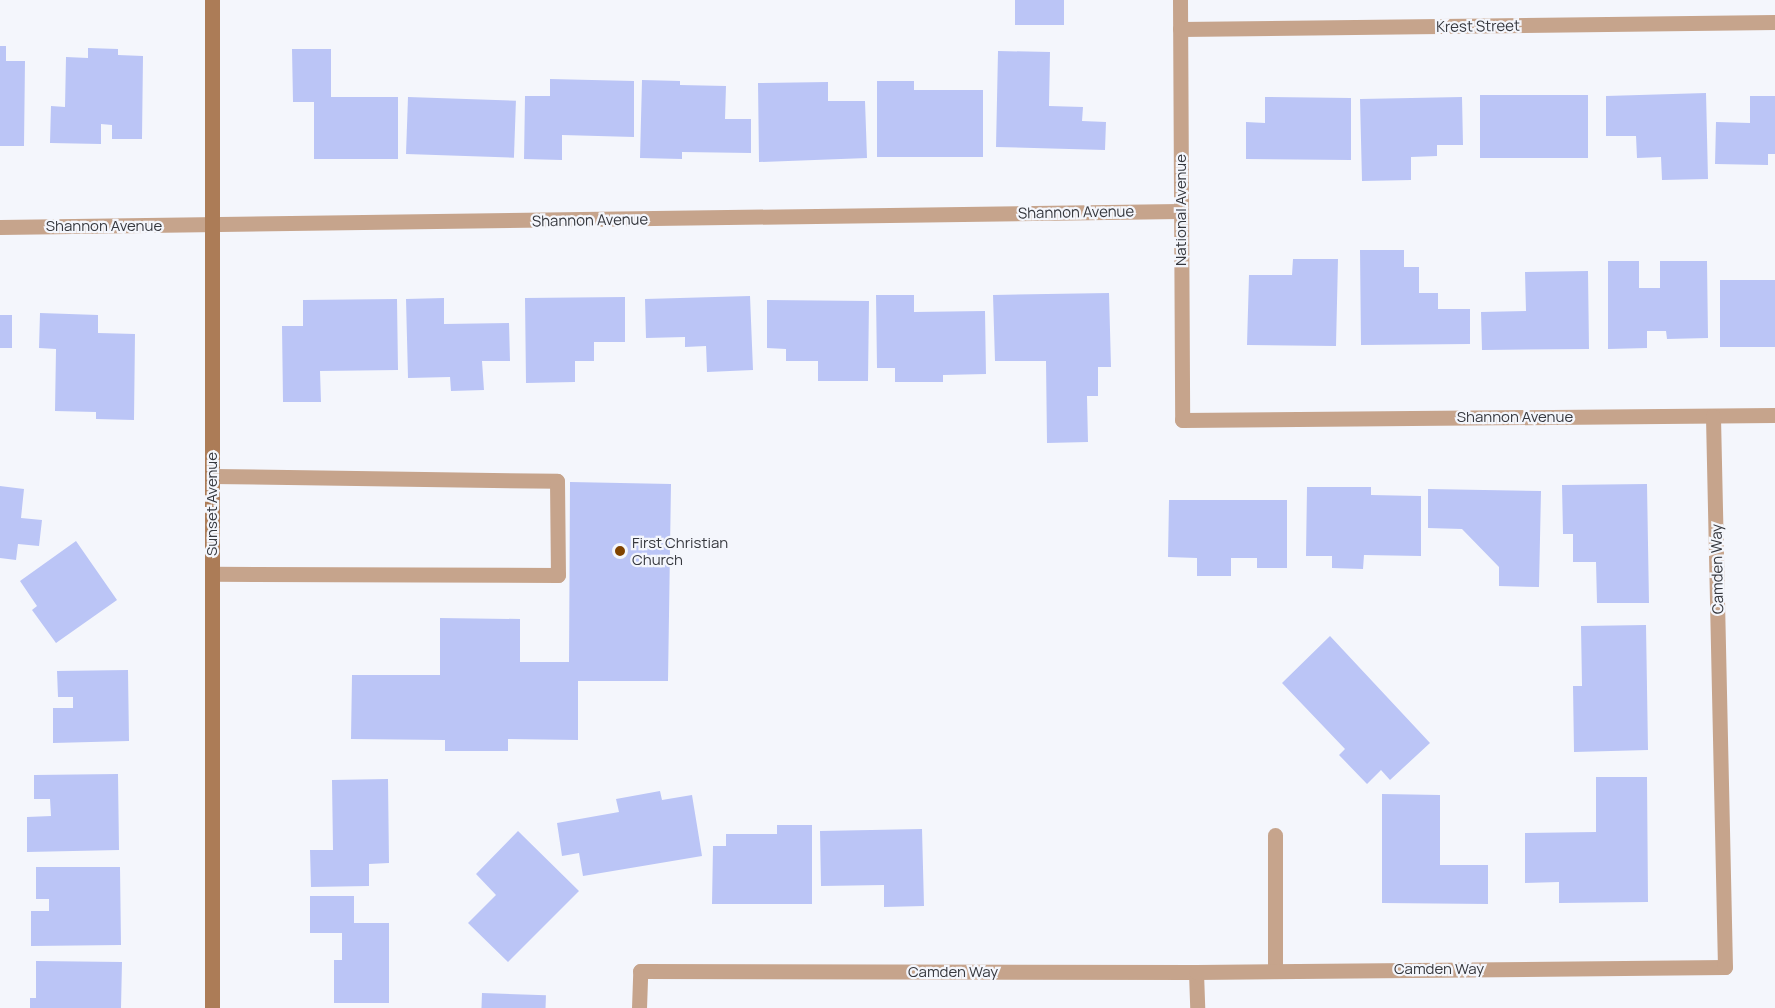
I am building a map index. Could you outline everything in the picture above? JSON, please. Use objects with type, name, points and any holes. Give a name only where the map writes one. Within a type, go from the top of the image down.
[{"type":"main road","name":"Sunset Avenue","points":[[212,0],[212,1008]]},
{"type":"street","name":"National Avenue","points":[[1180,0],[1182,420]]},
{"type":"street","name":"Krest Street","points":[[1180,29],[1775,22]]},
{"type":"street","name":"Shannon Avenue","points":[[0,227],[1180,211]]},
{"type":"street","name":"Camden Way","points":[[639,1008],[640,971],[1197,972],[1725,967],[1713,416]]},
{"type":"street","name":"Shannon Avenue","points":[[1182,420],[1775,416]]},
{"type":"street","points":[[212,476],[556,481],[558,575],[212,574]]},
{"type":"street","points":[[1275,835],[1275,970]]},
{"type":"street","points":[[1197,972],[1197,1008]]},
{"type":"building","points":[[1015,0],[1064,0],[1064,25],[1015,25]]},
{"type":"building","points":[[0,46],[6,46],[6,61],[25,61],[24,146],[0,146]]},
{"type":"building","points":[[88,48],[118,49],[118,55],[143,56],[142,139],[112,139],[112,125],[101,124],[101,144],[50,143],[51,106],[65,107],[66,57],[88,58]]},
{"type":"building","points":[[292,49],[331,49],[331,97],[398,97],[398,159],[314,159],[314,102],[293,102]]},
{"type":"building","points":[[998,51],[1050,52],[1049,106],[1083,107],[1082,121],[1106,122],[1105,150],[996,147]]},
{"type":"building","points":[[550,79],[634,81],[634,137],[562,135],[562,160],[524,159],[525,96],[550,96]]},
{"type":"building","points":[[642,80],[680,81],[680,85],[726,86],[725,119],[751,119],[751,153],[682,152],[682,159],[640,158]]},
{"type":"building","points":[[877,81],[914,81],[914,90],[983,90],[983,157],[877,157]]},
{"type":"building","points":[[828,82],[828,101],[865,101],[867,158],[759,162],[758,83]]},
{"type":"building","points":[[1706,93],[1708,179],[1662,180],[1661,157],[1637,158],[1636,136],[1606,136],[1606,96]]},
{"type":"building","points":[[1480,95],[1588,95],[1588,158],[1480,158]]},
{"type":"building","points":[[1750,96],[1775,96],[1775,154],[1768,154],[1768,165],[1715,164],[1716,122],[1750,123]]},
{"type":"building","points":[[408,97],[516,101],[514,158],[406,154]]},
{"type":"building","points":[[1265,97],[1351,98],[1351,160],[1246,159],[1246,122],[1265,123]]},
{"type":"building","points":[[1462,97],[1463,145],[1437,145],[1437,156],[1411,157],[1411,180],[1362,181],[1360,99]]},
{"type":"building","points":[[1360,250],[1404,250],[1404,267],[1419,267],[1419,293],[1438,293],[1438,309],[1470,309],[1470,344],[1361,345]]},
{"type":"building","points":[[1293,259],[1338,259],[1336,346],[1247,345],[1249,275],[1292,275]]},
{"type":"building","points":[[1608,261],[1639,261],[1639,288],[1660,288],[1660,261],[1707,261],[1708,338],[1667,339],[1666,331],[1647,331],[1647,348],[1608,349]]},
{"type":"building","points":[[1588,271],[1589,349],[1482,350],[1481,312],[1526,311],[1525,272]]},
{"type":"building","points":[[1720,280],[1775,280],[1775,347],[1720,347]]},
{"type":"building","points":[[1109,293],[1111,367],[1098,367],[1098,396],[1087,396],[1088,442],[1047,443],[1046,361],[995,361],[993,295]]},
{"type":"building","points":[[876,295],[914,295],[914,312],[985,311],[986,374],[943,375],[943,382],[895,382],[895,368],[877,368]]},
{"type":"building","points":[[750,296],[753,370],[707,372],[706,346],[685,347],[685,337],[646,338],[645,299]]},
{"type":"building","points":[[625,297],[625,342],[594,342],[594,361],[575,361],[575,382],[526,383],[525,298]]},
{"type":"building","points":[[444,298],[444,324],[509,323],[510,361],[482,361],[484,390],[451,391],[450,377],[408,378],[406,299]]},
{"type":"building","points":[[397,299],[398,370],[320,371],[321,402],[283,402],[282,326],[303,326],[303,300]]},
{"type":"building","points":[[767,300],[869,301],[868,381],[818,381],[818,361],[786,361],[786,349],[767,348]]},
{"type":"building","points":[[40,313],[98,315],[98,333],[135,334],[134,420],[96,419],[96,412],[55,411],[56,349],[39,348]]},
{"type":"building","points":[[0,315],[12,315],[12,348],[0,348]]},
{"type":"building","name":"First Christian Church","points":[[570,482],[671,484],[668,681],[578,681],[578,740],[508,739],[508,751],[445,751],[445,740],[351,739],[352,675],[440,675],[440,618],[520,619],[520,662],[569,662]]},
{"type":"building","points":[[1647,484],[1649,603],[1597,603],[1596,562],[1573,562],[1573,534],[1563,534],[1562,485]]},
{"type":"building","points":[[0,486],[24,489],[21,518],[42,520],[39,546],[18,544],[16,560],[0,558]]},
{"type":"building","points":[[1307,487],[1371,487],[1371,495],[1421,496],[1421,556],[1364,555],[1363,569],[1332,568],[1332,556],[1306,556]]},
{"type":"building","points":[[1428,489],[1541,491],[1539,587],[1499,586],[1499,567],[1462,529],[1428,528]]},
{"type":"building","points":[[1169,500],[1287,500],[1287,568],[1257,568],[1257,558],[1231,558],[1231,576],[1197,576],[1197,558],[1168,557]]},
{"type":"building","points":[[76,541],[117,600],[56,643],[32,610],[37,606],[20,581]]},
{"type":"building","points":[[1646,625],[1648,750],[1574,752],[1573,686],[1582,686],[1581,626]]},
{"type":"building","points":[[1330,636],[1430,743],[1390,780],[1381,770],[1367,784],[1339,755],[1345,749],[1282,683]]},
{"type":"building","points":[[128,670],[129,741],[53,743],[53,708],[73,708],[73,697],[58,697],[57,671]]},
{"type":"building","points":[[118,774],[119,850],[27,852],[27,817],[51,816],[50,799],[34,799],[34,775]]},
{"type":"building","points":[[1596,777],[1647,777],[1648,902],[1559,903],[1559,882],[1525,883],[1525,833],[1596,832]]},
{"type":"building","points":[[388,779],[389,863],[369,864],[369,886],[311,887],[310,850],[333,850],[332,780]]},
{"type":"building","points":[[660,791],[662,800],[692,795],[702,856],[583,876],[579,853],[562,856],[557,823],[619,812],[616,799]]},
{"type":"building","points":[[1382,794],[1440,795],[1440,865],[1488,865],[1488,904],[1382,903]]},
{"type":"building","points":[[777,825],[812,825],[812,904],[712,904],[713,846],[726,846],[726,834],[777,834]]},
{"type":"building","points":[[922,829],[924,906],[884,907],[884,885],[821,886],[820,831]]},
{"type":"building","points":[[518,831],[579,891],[508,962],[468,923],[496,895],[476,874]]},
{"type":"building","points":[[36,867],[120,867],[121,945],[31,946],[31,911],[49,911],[49,899],[36,899]]},
{"type":"building","points":[[310,896],[354,896],[354,923],[389,923],[389,1003],[334,1003],[334,960],[342,960],[342,933],[310,933]]},
{"type":"building","points":[[36,961],[122,962],[121,1008],[30,1008],[30,998],[36,998]]},
{"type":"building","points":[[482,993],[546,995],[546,1008],[481,1008]]},
{"type":"place","name":"First Christian Church","points":[[620,551]]}]
